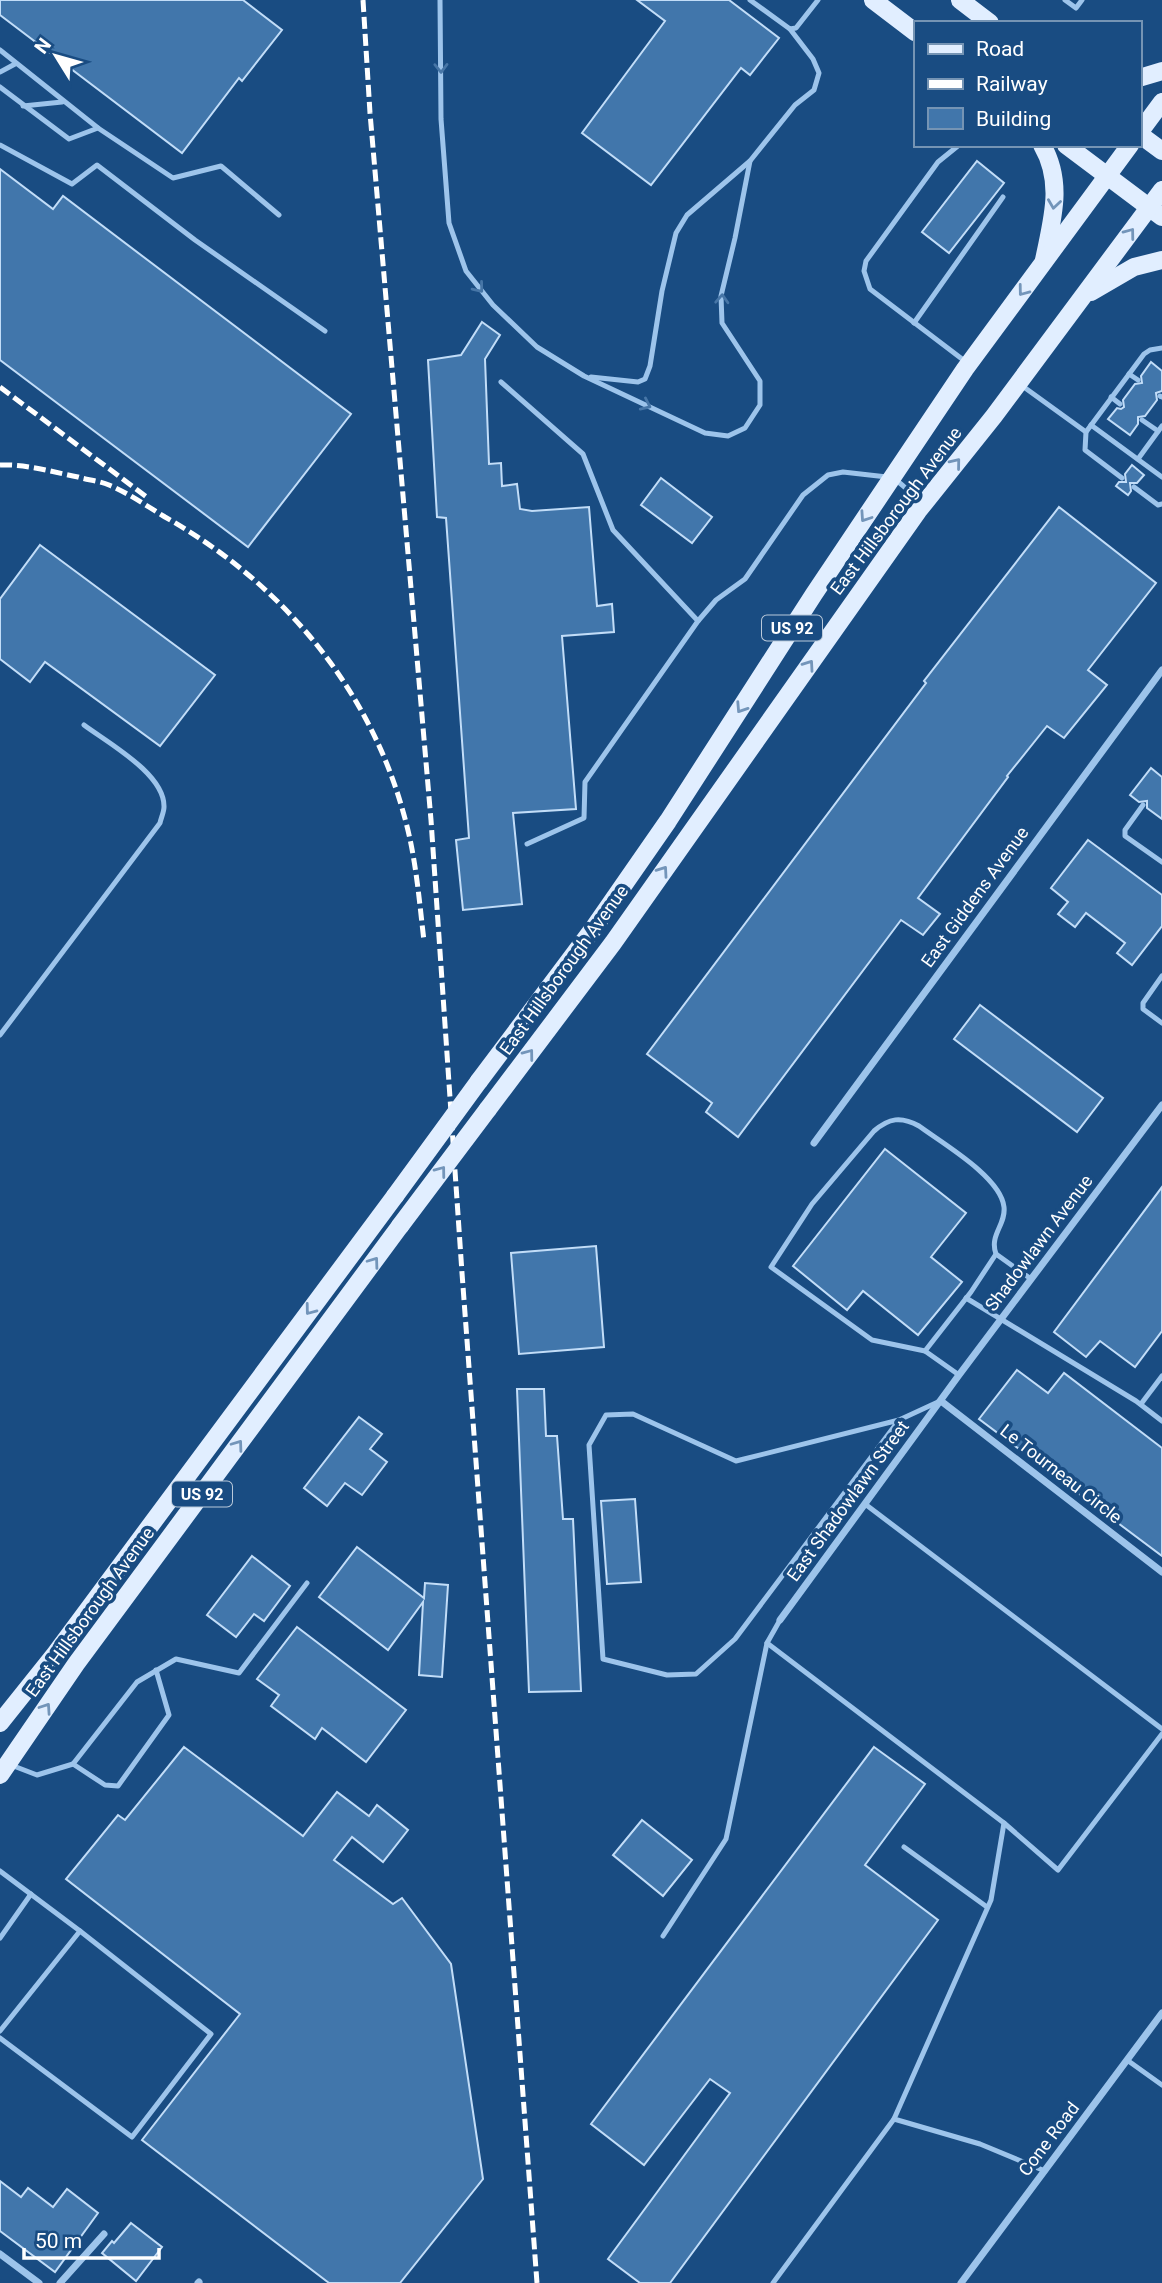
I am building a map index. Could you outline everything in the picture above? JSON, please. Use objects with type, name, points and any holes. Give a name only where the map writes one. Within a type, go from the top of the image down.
[{"type":"main road","points":[[873,0],[914,31]]},
{"type":"main road","points":[[960,0],[987,21]]},
{"type":"main road","points":[[1141,77],[1162,71]]},
{"type":"main road","points":[[1141,131],[1162,102]]},
{"type":"main road","points":[[1141,135],[1162,150]]},
{"type":"main road","points":[[1043,147],[1052,162],[1056,190],[1043,265]]},
{"type":"main road","points":[[1069,147],[1156,212]]},
{"type":"main road","name":"East Hillsborough Avenue","points":[[0,1723],[55,1654],[593,929],[969,364],[1129,147]]},
{"type":"main road","name":"East Hillsborough Avenue","points":[[4,1770],[76,1664],[612,943],[918,511],[1082,297],[1156,212],[1162,190]]},
{"type":"main road","points":[[1082,297],[1134,267],[1162,260]]},
{"type":"street","name":"East Giddens Avenue","points":[[814,1143],[1162,670]]},
{"type":"street","name":"Shadowlawn Avenue","points":[[940,1401],[1162,1105]]},
{"type":"street","name":"East Shadowlawn Street","points":[[780,1620],[940,1401]]},
{"type":"street","name":"Le Tourneau Circle","points":[[940,1401],[1162,1572]]},
{"type":"street","name":"Cone Road","points":[[961,2283],[1162,2013]]},
{"type":"street","points":[[60,2283],[104,2234]]},
{"type":"street","points":[[0,2254],[38,2283]]},
{"type":"lane","points":[[440,0],[442,119],[449,223],[466,271],[493,305],[537,347],[584,376],[705,433],[728,436],[745,428],[760,405],[760,381],[722,323],[721,296],[750,161]]},
{"type":"lane","points":[[584,376],[638,382],[645,379],[650,366],[662,291],[676,233],[687,215],[750,161],[795,105],[814,90],[819,73],[813,59],[790,29],[750,0]]},
{"type":"lane","points":[[790,29],[796,28],[818,0]]},
{"type":"lane","points":[[1065,0],[1076,8],[1082,0]]},
{"type":"lane","points":[[0,50],[97,128],[173,178],[221,166],[279,215]]},
{"type":"lane","points":[[0,72],[15,64]]},
{"type":"lane","points":[[0,88],[69,139],[97,128]]},
{"type":"lane","points":[[23,106],[62,102]]},
{"type":"lane","points":[[0,145],[72,184],[97,165],[195,240],[325,331]]},
{"type":"lane","points":[[957,147],[938,162],[866,261],[864,271],[870,289],[969,364]]},
{"type":"lane","points":[[914,323],[1003,197]]},
{"type":"lane","points":[[1122,478],[1085,450],[1086,432],[1150,349],[1162,348]]},
{"type":"lane","points":[[1129,374],[1138,380]]},
{"type":"lane","points":[[501,382],[583,454],[613,530],[698,621]]},
{"type":"lane","points":[[1018,383],[1086,432]]},
{"type":"lane","points":[[1111,397],[1120,404]]},
{"type":"lane","points":[[1138,459],[1160,428],[1142,420]]},
{"type":"lane","points":[[1091,425],[1162,477]]},
{"type":"lane","points":[[527,844],[584,818],[585,782],[698,621],[716,600],[745,579],[803,495],[828,475],[843,472],[892,477],[907,489],[918,511]]},
{"type":"lane","points":[[1134,487],[1158,505],[1162,504]]},
{"type":"lane","points":[[0,1035],[160,823],[164,809],[163,798],[156,784],[143,769],[84,725]]},
{"type":"lane","points":[[1143,805],[1125,830],[1125,836],[1162,862]]},
{"type":"lane","points":[[1162,976],[1143,1003],[1143,1009],[1162,1023]]},
{"type":"lane","points":[[959,1375],[925,1351],[872,1339],[771,1267],[798,1223],[874,1131],[896,1118],[904,1119],[919,1126],[995,1185],[1005,1208],[993,1242],[996,1254],[1031,1279]]},
{"type":"lane","points":[[925,1351],[996,1254]]},
{"type":"lane","points":[[966,1298],[1141,1404],[1162,1421]]},
{"type":"lane","points":[[1141,1404],[1162,1376]]},
{"type":"lane","points":[[899,1420],[735,1639],[696,1674],[667,1675],[603,1659],[589,1445],[606,1415],[633,1414],[736,1461],[899,1420],[940,1401]]},
{"type":"lane","points":[[767,1643],[1004,1823],[1058,1870],[1162,1732],[865,1504]]},
{"type":"lane","points":[[4,1770],[37,1775],[73,1764],[137,1682],[176,1659],[239,1673],[307,1583]]},
{"type":"lane","points":[[663,1936],[726,1839],[767,1643],[780,1620]]},
{"type":"lane","points":[[73,1764],[104,1785],[118,1786],[169,1715],[156,1670]]},
{"type":"lane","points":[[773,2283],[894,2119],[991,1900],[1004,1823]]},
{"type":"lane","points":[[904,1847],[987,1907]]},
{"type":"lane","points":[[0,1871],[211,2034],[132,2137],[0,2038]]},
{"type":"lane","points":[[0,1938],[31,1894]]},
{"type":"lane","points":[[0,2031],[80,1931]]},
{"type":"lane","points":[[1127,2060],[1162,2085]]},
{"type":"lane","points":[[894,2119],[979,2144],[1045,2171]]},
{"type":"building","points":[[0,0],[243,0],[282,30],[242,81],[239,78],[182,153],[0,15]]},
{"type":"building","points":[[637,0],[729,0],[779,38],[750,75],[741,68],[651,185],[582,133],[665,21]]},
{"type":"building","points":[[977,161],[1004,183],[949,253],[922,232]]},
{"type":"building","points":[[0,169],[53,209],[63,196],[351,414],[248,547],[0,360]]},
{"type":"building","points":[[482,322],[500,335],[485,359],[489,464],[501,463],[502,486],[517,484],[520,509],[532,511],[589,507],[597,606],[612,604],[614,632],[562,636],[576,809],[513,813],[522,904],[463,910],[456,840],[469,838],[446,518],[437,517],[428,360],[461,355]]},
{"type":"building","points":[[1151,362],[1162,371],[1162,391],[1156,393],[1157,400],[1145,416],[1138,417],[1138,424],[1130,435],[1108,419],[1117,408],[1124,407],[1123,400],[1135,384],[1142,383],[1141,376]]},
{"type":"building","points":[[1132,465],[1144,475],[1137,483],[1130,483],[1131,491],[1128,495],[1116,486],[1119,482],[1126,482],[1125,474]]},
{"type":"building","points":[[661,478],[712,517],[692,543],[641,505]]},
{"type":"building","points":[[1059,507],[1156,583],[1088,670],[1107,685],[1064,738],[1047,726],[918,898],[940,914],[923,935],[901,920],[738,1137],[706,1112],[712,1103],[647,1054],[926,683],[924,681]]},
{"type":"building","points":[[40,545],[215,675],[160,746],[45,662],[30,682],[0,659],[0,599]]},
{"type":"building","points":[[1151,768],[1162,777],[1162,819],[1147,808],[1147,801],[1139,802],[1130,795]]},
{"type":"building","points":[[1088,840],[1162,895],[1162,926],[1132,965],[1117,953],[1125,943],[1086,913],[1075,927],[1058,914],[1068,902],[1051,888]]},
{"type":"building","points":[[980,1005],[1103,1098],[1077,1132],[954,1039]]},
{"type":"building","points":[[885,1149],[966,1213],[931,1257],[962,1282],[918,1335],[863,1291],[847,1310],[793,1266]]},
{"type":"building","points":[[1162,1187],[1162,1331],[1135,1367],[1100,1341],[1086,1357],[1054,1332]]},
{"type":"building","points":[[596,1246],[604,1347],[519,1354],[511,1253]]},
{"type":"building","points":[[1017,1370],[1048,1393],[1064,1373],[1162,1448],[1162,1556],[979,1419]]},
{"type":"building","points":[[517,1389],[544,1389],[546,1436],[557,1436],[563,1519],[573,1519],[581,1691],[529,1692]]},
{"type":"building","points":[[359,1417],[382,1434],[370,1449],[387,1462],[362,1495],[345,1483],[327,1506],[304,1488]]},
{"type":"building","points":[[635,1499],[641,1582],[607,1584],[601,1501]]},
{"type":"building","points":[[357,1547],[424,1598],[425,1583],[448,1585],[442,1677],[419,1675],[423,1602],[388,1650],[319,1597]]},
{"type":"building","points":[[252,1556],[290,1586],[264,1621],[254,1614],[236,1637],[207,1615]]},
{"type":"building","points":[[297,1627],[406,1710],[366,1762],[322,1728],[315,1739],[271,1706],[279,1695],[257,1679]]},
{"type":"building","points":[[184,1747],[303,1836],[337,1792],[369,1816],[377,1805],[408,1830],[383,1862],[352,1837],[334,1860],[393,1904],[402,1898],[451,1964],[483,2179],[400,2283],[329,2283],[142,2140],[240,2014],[66,1879],[118,1815],[125,1820]]},
{"type":"building","points":[[874,1747],[925,1784],[865,1865],[938,1920],[670,2283],[640,2283],[608,2259],[730,2093],[710,2079],[644,2165],[591,2124]]},
{"type":"building","points":[[642,1820],[692,1860],[663,1896],[613,1855]]},
{"type":"building","points":[[0,2181],[21,2197],[28,2188],[53,2207],[67,2189],[98,2213],[55,2272],[0,2231]]},
{"type":"building","points":[[131,2223],[162,2247],[136,2281],[102,2253]]},
{"type":"railway","points":[[363,0],[370,113],[431,820],[537,2283]]},
{"type":"railway","points":[[0,387],[148,498]]},
{"type":"railway","points":[[0,465],[30,467],[109,485],[207,543],[246,573],[282,606],[314,642],[343,681],[368,723],[388,768],[411,846],[424,941]]}]
